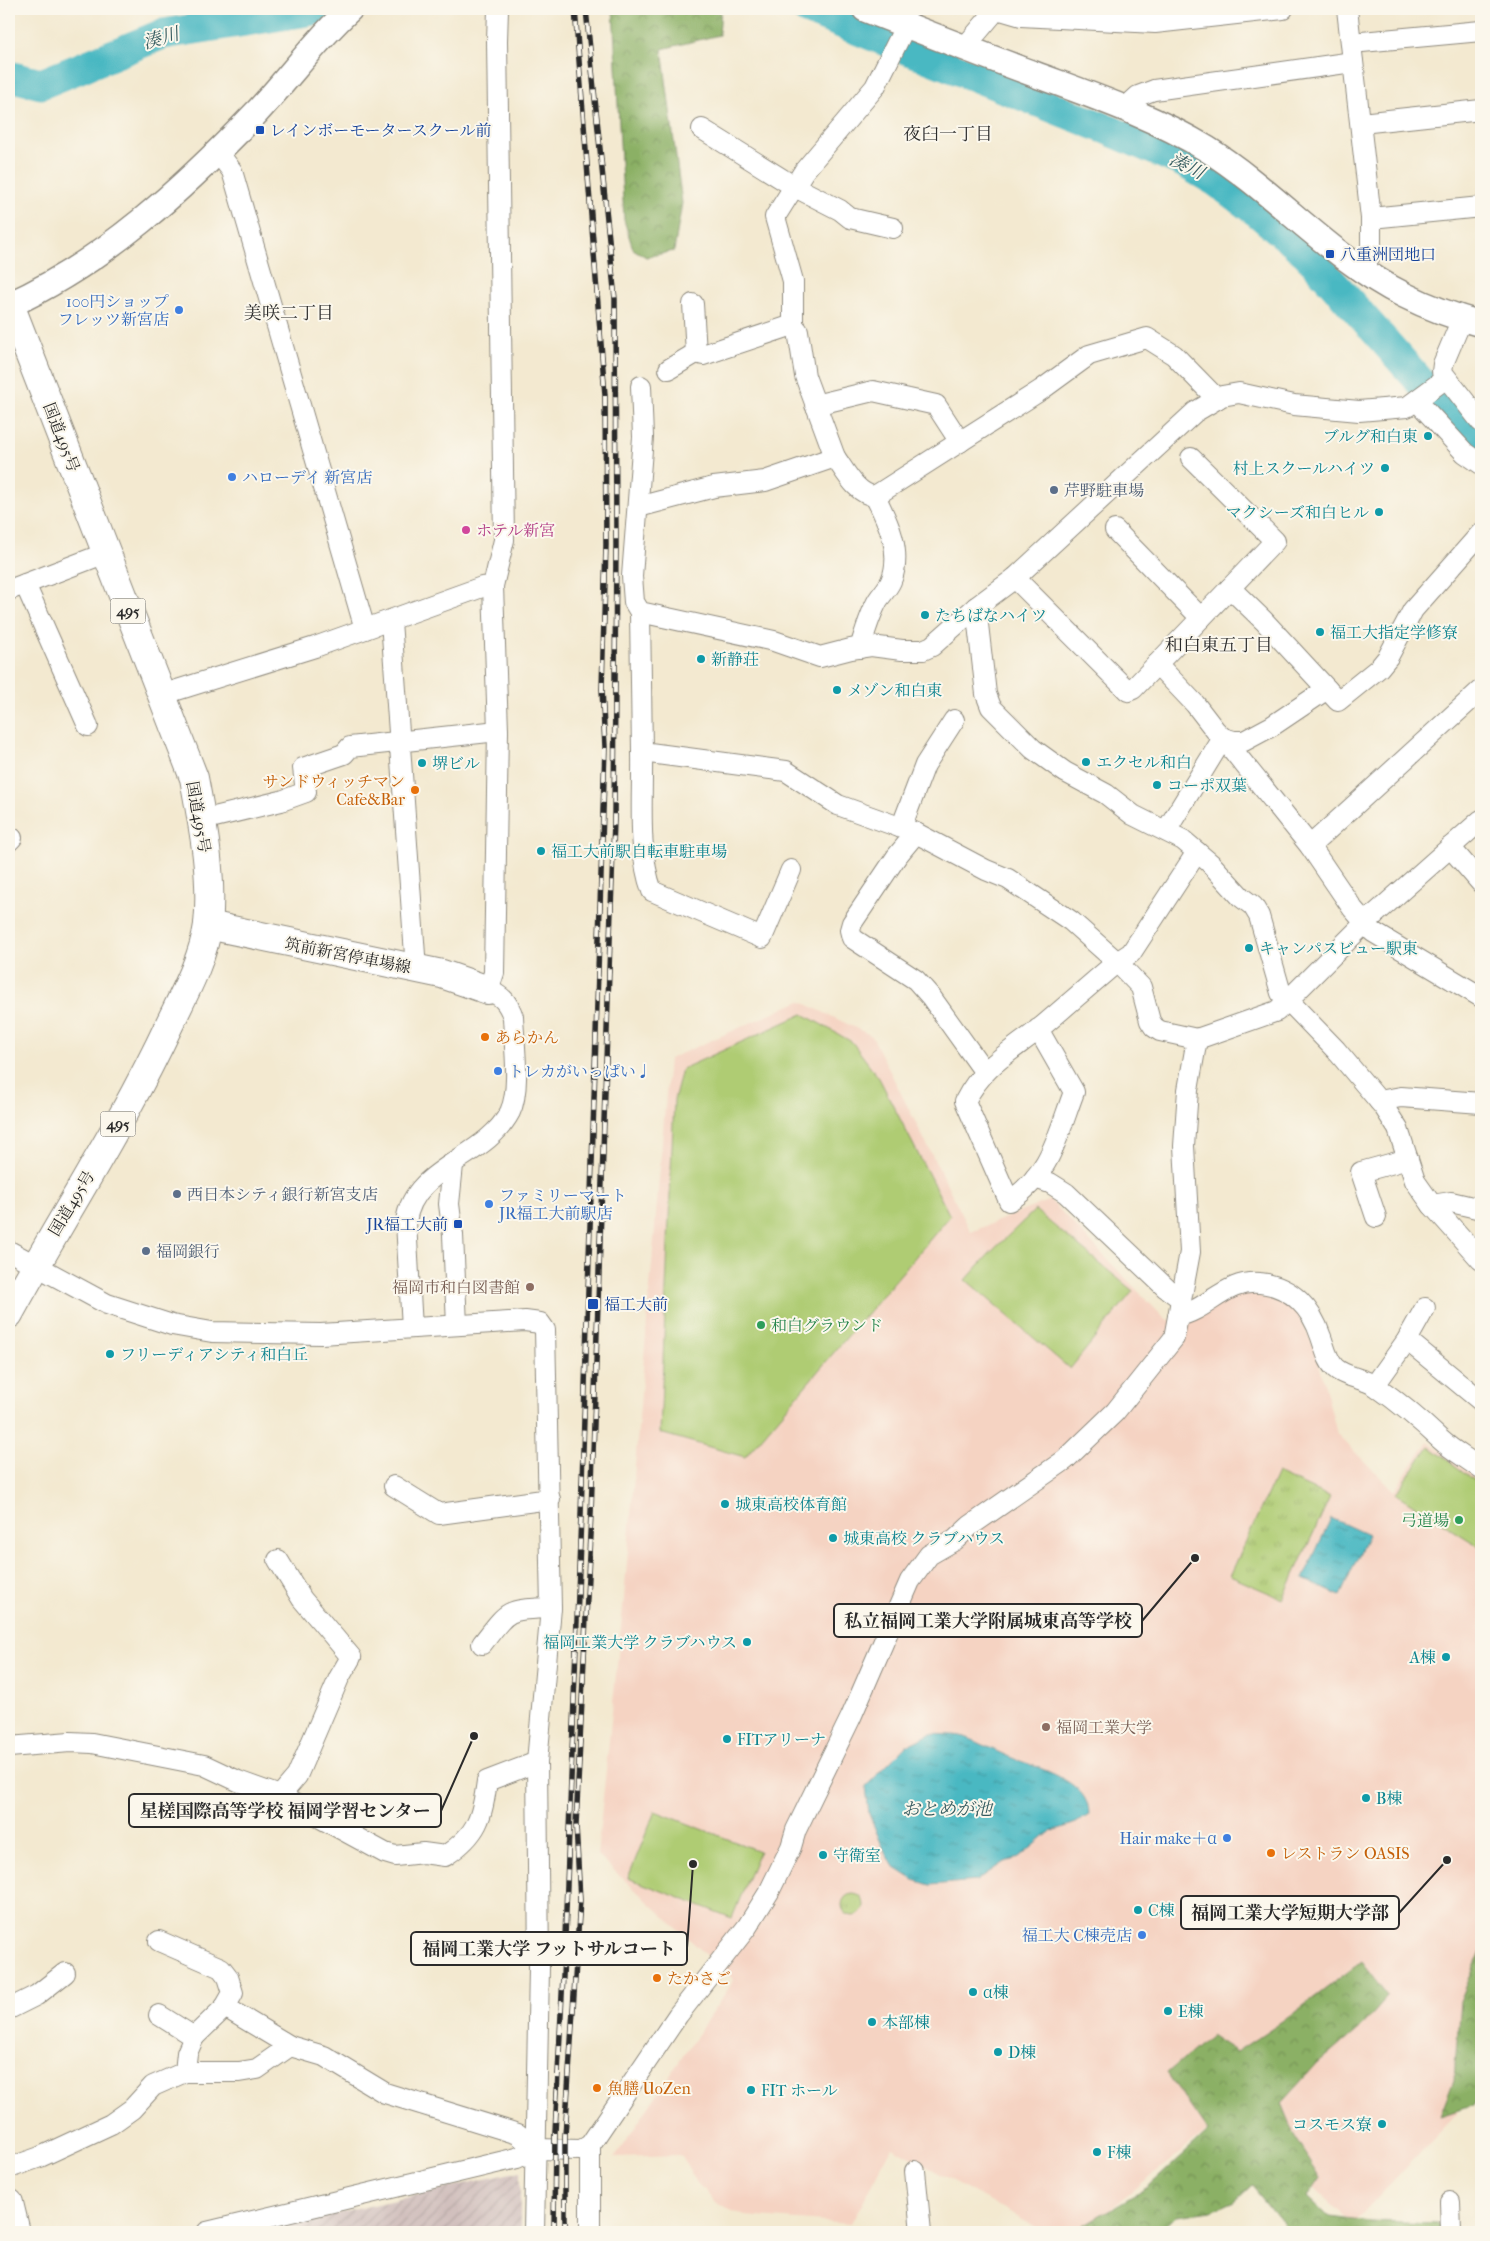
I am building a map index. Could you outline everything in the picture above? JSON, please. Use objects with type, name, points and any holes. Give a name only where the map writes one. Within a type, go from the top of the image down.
[{"type":"main road","name":"国道495号","points":[[9,304],[194,778],[202,820],[208,876],[208,925],[196,968],[142,1083],[9,1314]]},
{"type":"main road","name":"筑前新宮停車場線","points":[[208,925],[442,974],[488,990]]},
{"type":"main road","points":[[9,2203],[16,2232]]},
{"type":"street","points":[[9,304],[42,289],[121,238],[217,151],[256,112],[350,9]]},
{"type":"street","points":[[412,1328],[406,1222],[408,1208],[420,1188],[437,1173],[453,1165],[493,1136],[510,1112],[514,1097],[513,1017],[510,1006],[501,996],[488,990],[494,973],[498,731],[494,586],[504,540],[496,42],[498,9]]},
{"type":"street","points":[[865,9],[1125,108],[1173,130],[1215,155],[1362,269],[1403,295],[1472,321],[1443,364],[1442,381],[1481,422]]},
{"type":"street","points":[[964,48],[997,9],[1021,16],[1155,16],[1284,9]]},
{"type":"street","points":[[1347,9],[1371,218],[1370,254],[1362,269]]},
{"type":"street","points":[[906,25],[876,87],[804,171],[775,217],[793,281],[793,325],[798,331],[805,376],[835,457],[853,482],[867,496],[874,496],[1041,390],[1089,355],[1147,338],[1154,340],[1174,355],[1217,399]]},
{"type":"street","points":[[1125,108],[1138,96],[1154,90],[1352,52],[1481,31]]},
{"type":"street","points":[[1361,123],[1481,110]]},
{"type":"street","points":[[702,129],[795,187],[840,210],[850,218],[893,228]]},
{"type":"street","points":[[217,151],[232,171],[365,629]]},
{"type":"street","points":[[1371,218],[1481,207]]},
{"type":"street","points":[[694,304],[696,353]]},
{"type":"street","points":[[669,370],[696,353],[703,355],[793,325]]},
{"type":"street","points":[[640,612],[774,641],[820,657],[860,648],[924,650],[932,646],[976,607],[1015,578],[1195,412],[1217,399],[1239,393],[1294,405],[1359,411],[1407,406],[1442,381]]},
{"type":"street","points":[[641,386],[643,423],[632,576],[634,602],[640,612],[644,847],[647,879],[652,891],[762,938],[791,870]]},
{"type":"street","points":[[815,405],[873,391],[936,405],[960,442]]},
{"type":"street","points":[[1419,399],[1465,453],[1481,464]]},
{"type":"street","points":[[638,507],[714,487],[765,481],[835,457]]},
{"type":"street","points":[[1015,578],[1128,691],[1134,689],[1275,541],[1191,458]]},
{"type":"street","points":[[860,648],[877,602],[891,582],[894,568],[894,544],[886,519],[874,496]]},
{"type":"street","points":[[1115,530],[1201,618]]},
{"type":"street","points":[[1230,588],[1264,621],[1338,701],[1379,668],[1388,657],[1413,610],[1481,532]]},
{"type":"street","points":[[88,726],[17,587],[106,553]]},
{"type":"street","points":[[161,695],[365,629],[482,587],[494,586]]},
{"type":"street","points":[[976,607],[986,694],[991,707],[1033,749],[1065,772],[1106,794],[1133,815],[1183,840],[1198,852],[1253,906],[1259,916],[1281,993],[1336,1050],[1379,1101],[1398,1129],[1415,1181],[1432,1205],[1481,1260]]},
{"type":"street","points":[[391,620],[416,969]]},
{"type":"street","points":[[1157,664],[1195,704],[1223,738],[1310,846],[1373,932],[1481,997]]},
{"type":"street","points":[[1223,738],[1234,742],[1244,741],[1272,726],[1327,690]]},
{"type":"street","points":[[1310,846],[1481,690]]},
{"type":"street","points":[[954,720],[924,764],[909,831],[897,856],[852,923],[850,930],[852,938],[916,980],[931,997],[984,1072]]},
{"type":"street","points":[[202,820],[281,801],[306,792],[303,768],[344,754],[350,747],[498,731]]},
{"type":"street","points":[[1166,831],[1223,738]]},
{"type":"street","points":[[642,752],[786,771],[838,804],[909,831],[1008,879],[1071,921],[1118,962],[1140,987],[1150,1021],[1154,1027],[1160,1031],[1197,1038],[1277,1011],[1365,923],[1481,820]]},
{"type":"street","points":[[1450,847],[1481,883]]},
{"type":"street","points":[[1038,1030],[1074,1092],[1046,1165],[1022,1193],[1009,1201],[965,1101],[974,1084],[984,1072],[1131,953],[1198,852]]},
{"type":"street","points":[[207,2232],[517,2158],[535,2149],[581,2150],[590,2145],[678,2015],[748,1928],[769,1892],[791,1846],[796,1830],[851,1717],[910,1581],[929,1555],[955,1540],[970,1526],[1065,1460],[1108,1418],[1174,1338],[1190,1252],[1184,1146],[1188,1090],[1197,1038]]},
{"type":"street","points":[[1379,1101],[1401,1097],[1481,1102]]},
{"type":"street","points":[[1376,1217],[1361,1172],[1408,1159]]},
{"type":"street","points":[[453,1165],[449,1204],[453,1235],[457,1325]]},
{"type":"street","points":[[1035,1178],[1050,1183],[1066,1193],[1166,1288],[1179,1307],[1187,1314],[1221,1292],[1243,1283],[1260,1283],[1281,1288],[1298,1298],[1311,1312],[1329,1360],[1336,1369],[1375,1385],[1481,1469]]},
{"type":"street","points":[[1432,1205],[1451,1202],[1481,1209]]},
{"type":"street","points":[[9,1251],[35,1267],[107,1304],[172,1326],[212,1332],[320,1334],[525,1321],[540,1323],[545,1330],[551,1608],[537,1762],[539,1968],[534,2232]]},
{"type":"street","points":[[1375,1385],[1407,1340],[1425,1308]]},
{"type":"street","points":[[1407,1340],[1481,1401]]},
{"type":"street","points":[[394,1486],[439,1514],[550,1499]]},
{"type":"street","points":[[278,1560],[302,1599],[351,1656],[339,1678],[297,1776],[280,1796]]},
{"type":"street","points":[[482,1644],[505,1615],[516,1610],[551,1608]]},
{"type":"street","points":[[9,1746],[44,1743],[92,1743],[204,1765],[238,1781],[280,1796],[385,1853],[395,1856],[423,1853],[445,1856],[461,1846],[478,1826],[487,1781],[537,1762]]},
{"type":"street","points":[[159,1942],[221,1968],[228,1977],[233,1993],[225,2007],[194,2037],[187,2053],[184,2072]]},
{"type":"street","points":[[9,2009],[37,1995],[65,1973]]},
{"type":"street","points":[[225,2007],[290,2046],[324,2056],[385,2093],[518,2134],[535,2149]]},
{"type":"street","points":[[159,2015],[194,2037]]},
{"type":"street","points":[[9,2168],[40,2157],[111,2124],[132,2109],[153,2086],[184,2072],[239,2072],[257,2069],[290,2046]]},
{"type":"street","points":[[590,2145],[590,2232]]},
{"type":"street","points":[[914,2171],[921,2232]]},
{"type":"street","points":[[1450,2202],[1451,2232]]},
{"type":"shaded area","name":"福岡工業大学","points":[[800,1001],[872,1036],[971,1232],[1050,1200],[1165,1319],[1187,1325],[1239,1289],[1295,1308],[1316,1351],[1337,1434],[1394,1491],[1428,1441],[1481,1481],[1481,1968],[1463,2009],[1457,2114],[1353,2224],[1314,2188],[1253,2095],[1080,2232],[1045,2232],[892,2147],[851,2224],[745,2216],[718,2205],[697,2183],[681,2155],[615,2157],[734,1980],[597,1855],[624,1598],[669,1059]]},
{"type":"shaded area","points":[[520,2171],[520,2232],[258,2232]]},
{"type":"green space","points":[[613,9],[721,9],[719,35],[662,49],[682,203],[674,251],[646,257],[633,249],[624,220]]},
{"type":"green space","name":"和白グラウンド","points":[[803,1014],[852,1042],[879,1078],[950,1216],[745,1457],[660,1433],[674,1100],[682,1069]]},
{"type":"green space","points":[[1035,1210],[1133,1291],[1070,1369],[966,1280],[989,1254]]},
{"type":"green space","name":"弓道場","points":[[1429,1446],[1481,1485],[1480,1547],[1396,1494]]},
{"type":"green space","points":[[1277,1473],[1330,1497],[1283,1599],[1230,1576]]},
{"type":"green space","points":[[655,1811],[759,1851],[732,1918],[628,1878]]},
{"type":"green space","points":[[853,1894],[863,1901],[864,1905],[857,1915],[853,1916],[843,1909],[842,1905],[849,1895]]},
{"type":"green space","points":[[1481,1951],[1481,2085],[1474,2105],[1440,2116],[1454,2080],[1460,2001]]},
{"type":"green space","points":[[1361,1962],[1388,1997],[1364,2024],[1313,2068],[1281,2103],[1294,2135],[1321,2178],[1308,2197],[1329,2217],[1370,2222],[1440,2224],[1440,2232],[1276,2232],[1284,2224],[1252,2185],[1235,2201],[1212,2211],[1176,2216],[1160,2232],[1078,2232],[1083,2225],[1148,2187],[1208,2132],[1167,2073],[1211,2035],[1237,2052],[1282,2022]]},
{"type":"water","points":[[1331,1518],[1368,1535],[1340,1596],[1303,1579]]},
{"type":"water","name":"おとめが池","points":[[930,1734],[965,1737],[1058,1776],[1080,1792],[1087,1803],[1089,1815],[1076,1823],[1050,1832],[1019,1858],[1004,1862],[976,1881],[930,1885],[914,1880],[895,1868],[886,1855],[869,1814],[866,1786],[906,1746]]},
{"type":"waterway","name":"湊川","points":[[9,76],[41,84],[163,34],[320,9]]},
{"type":"waterway","name":"湊川","points":[[806,9],[1104,128],[1183,162],[1217,182],[1256,211],[1307,254],[1481,450]]},
{"type":"railway","points":[[554,2232],[555,2132],[565,1937],[581,1515],[605,747],[602,689],[606,545],[605,395],[575,9]]},
{"type":"railway","points":[[565,2232],[565,2136],[580,1900],[576,1825],[591,1514],[614,820],[615,299],[586,9]]},
{"type":"place","name":"レインボーモータースクール前","points":[[260,130]]},
{"type":"place","name":"八重洲団地口","points":[[1330,254]]},
{"type":"place","name":"100円ショップ フレッツ新宮店","points":[[179,310]]},
{"type":"place","name":"ブルグ和白東","points":[[1428,436]]},
{"type":"place","name":"村上スクールハイツ","points":[[1385,468]]},
{"type":"place","name":"ハローデイ 新宮店","points":[[232,477]]},
{"type":"place","name":"芹野駐車場","points":[[1054,490]]},
{"type":"place","name":"マクシーズ和白ヒル","points":[[1379,512]]},
{"type":"place","name":"ホテル新宮","points":[[466,530]]},
{"type":"place","name":"たちばなハイツ","points":[[925,615]]},
{"type":"place","name":"福工大指定学修寮","points":[[1320,632]]},
{"type":"place","name":"新静荘","points":[[701,659]]},
{"type":"place","name":"メゾン和白東","points":[[837,690]]},
{"type":"place","name":"エクセル和白","points":[[1086,762]]},
{"type":"place","name":"堺ビル","points":[[422,763]]},
{"type":"place","name":"コーポ双葉","points":[[1157,785]]},
{"type":"place","name":"サンドウィッチマン Cafe&Bar","points":[[415,790]]},
{"type":"place","name":"福工大前駅自転車駐車場","points":[[541,851]]},
{"type":"place","name":"キャンパスビュー駅東","points":[[1249,948]]},
{"type":"place","name":"あらかん","points":[[485,1037]]},
{"type":"place","name":"トレカがいっぱい♩","points":[[498,1071]]},
{"type":"place","name":"西日本シティ銀行新宮支店","points":[[177,1194]]},
{"type":"place","name":"ファミリーマート JR福工大前駅店","points":[[489,1204]]},
{"type":"place","name":"JR福工大前","points":[[458,1224]]},
{"type":"place","name":"福岡銀行","points":[[146,1251]]},
{"type":"place","name":"福岡市和白図書館","points":[[530,1287]]},
{"type":"place","name":"福工大前","points":[[593,1304]]},
{"type":"place","name":"和白グラウンド","points":[[761,1325]]},
{"type":"place","name":"フリーディアシティ和白丘","points":[[110,1354]]},
{"type":"place","name":"城東高校体育館","points":[[725,1504]]},
{"type":"place","name":"弓道場","points":[[1459,1520]]},
{"type":"place","name":"城東高校 クラブハウス","points":[[833,1538]]},
{"type":"place","name":"私立福岡工業大学附属城東高等学校","points":[[1195,1558]]},
{"type":"place","name":"福岡工業大学 クラブハウス","points":[[747,1642]]},
{"type":"place","name":"A棟","points":[[1446,1657]]},
{"type":"place","name":"福岡工業大学","points":[[1046,1727]]},
{"type":"place","name":"星槎国際高等学校 福岡学習センター","points":[[474,1736]]},
{"type":"place","name":"FITアリーナ","points":[[727,1739]]},
{"type":"place","name":"B棟","points":[[1366,1798]]},
{"type":"place","name":"Hair make＋α","points":[[1227,1838]]},
{"type":"place","name":"レストラン OASIS","points":[[1271,1853]]},
{"type":"place","name":"守衛室","points":[[823,1855]]},
{"type":"place","name":"福岡工業大学短期大学部","points":[[1447,1860]]},
{"type":"place","name":"福岡工業大学 フットサルコート","points":[[693,1864]]},
{"type":"place","name":"C棟","points":[[1138,1910]]},
{"type":"place","name":"福工大 C棟売店","points":[[1142,1935]]},
{"type":"place","name":"たかさご","points":[[657,1978]]},
{"type":"place","name":"α棟","points":[[973,1992]]},
{"type":"place","name":"E棟","points":[[1168,2011]]},
{"type":"place","name":"本部棟","points":[[872,2022]]},
{"type":"place","name":"D棟","points":[[998,2052]]},
{"type":"place","name":"魚膳 UoZen","points":[[597,2088]]},
{"type":"place","name":"FIT ホール","points":[[751,2090]]},
{"type":"place","name":"コスモス寮","points":[[1382,2124]]},
{"type":"place","name":"F棟","points":[[1097,2152]]},
{"type":"district","name":"夜臼一丁目","points":[[948,134]]},
{"type":"district","name":"美咲二丁目","points":[[289,313]]},
{"type":"district","name":"和白東五丁目","points":[[1219,645]]}]
